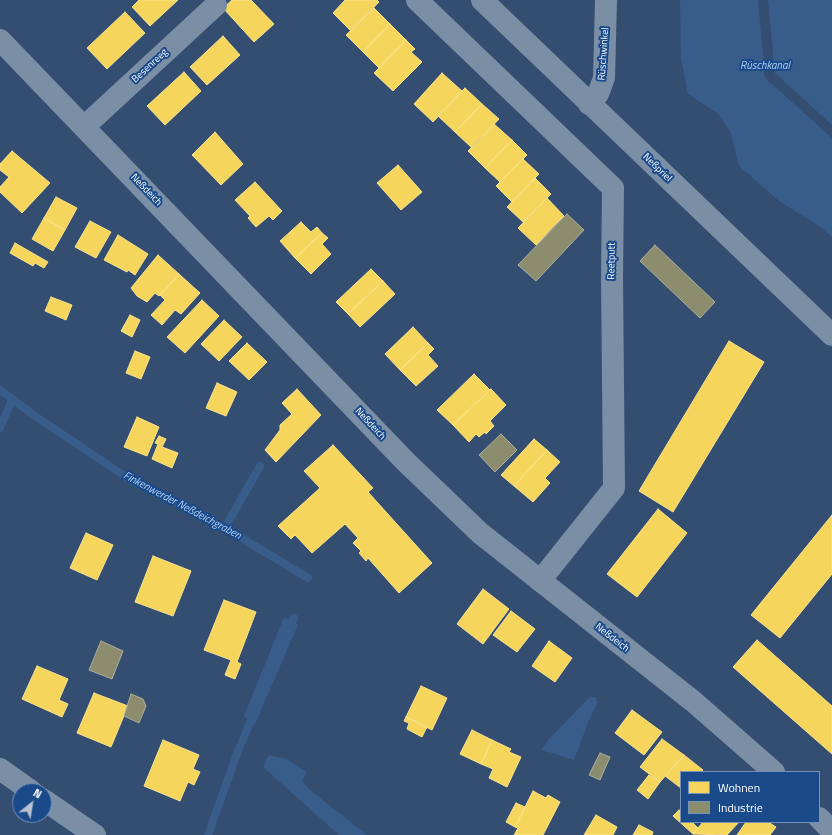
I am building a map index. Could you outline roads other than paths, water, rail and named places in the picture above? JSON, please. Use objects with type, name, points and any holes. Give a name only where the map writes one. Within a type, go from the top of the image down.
[{"type":"street","name":"Reetputt","points":[[417,0],[613,188],[612,278],[614,488],[540,581]]},
{"type":"street","name":"Neßpriel","points":[[482,0],[832,335]]},
{"type":"street","name":"Rüschwinkel","points":[[589,104],[598,94],[604,78],[606,0]]},
{"type":"street","name":"Besenreeg","points":[[84,127],[216,5]]},
{"type":"street","name":"Neßdeich","points":[[0,40],[406,462],[480,533],[694,702],[773,771]]},
{"type":"street","points":[[0,769],[20,783]]},
{"type":"street","points":[[52,805],[95,835]]},
{"type":"street","points":[[820,819],[832,831]]},
{"type":"water","name":"Rüschkanal","points":[[680,0],[832,0],[832,237],[819,226],[779,201],[739,166],[730,131],[718,114],[688,94],[681,58]]},
{"type":"water","points":[[284,617],[298,625],[255,724],[244,716]]},
{"type":"water","points":[[590,697],[595,697],[598,703],[591,715],[574,760],[542,750],[548,740]]},
{"type":"water","points":[[269,755],[287,759],[307,772],[302,781],[310,790],[367,835],[339,835],[263,767]]},
{"type":"waterway","name":"Finkenwerder Neßdeichgraben","points":[[0,390],[35,416],[132,481],[225,528],[308,578]]},
{"type":"waterway","points":[[0,428],[12,400]]},
{"type":"waterway","points":[[225,528],[260,466]]},
{"type":"waterway","name":"Finkenwerder Neßdeichgraben","points":[[288,632],[294,618]]},
{"type":"waterway","points":[[208,835],[238,751],[255,711]]}]
